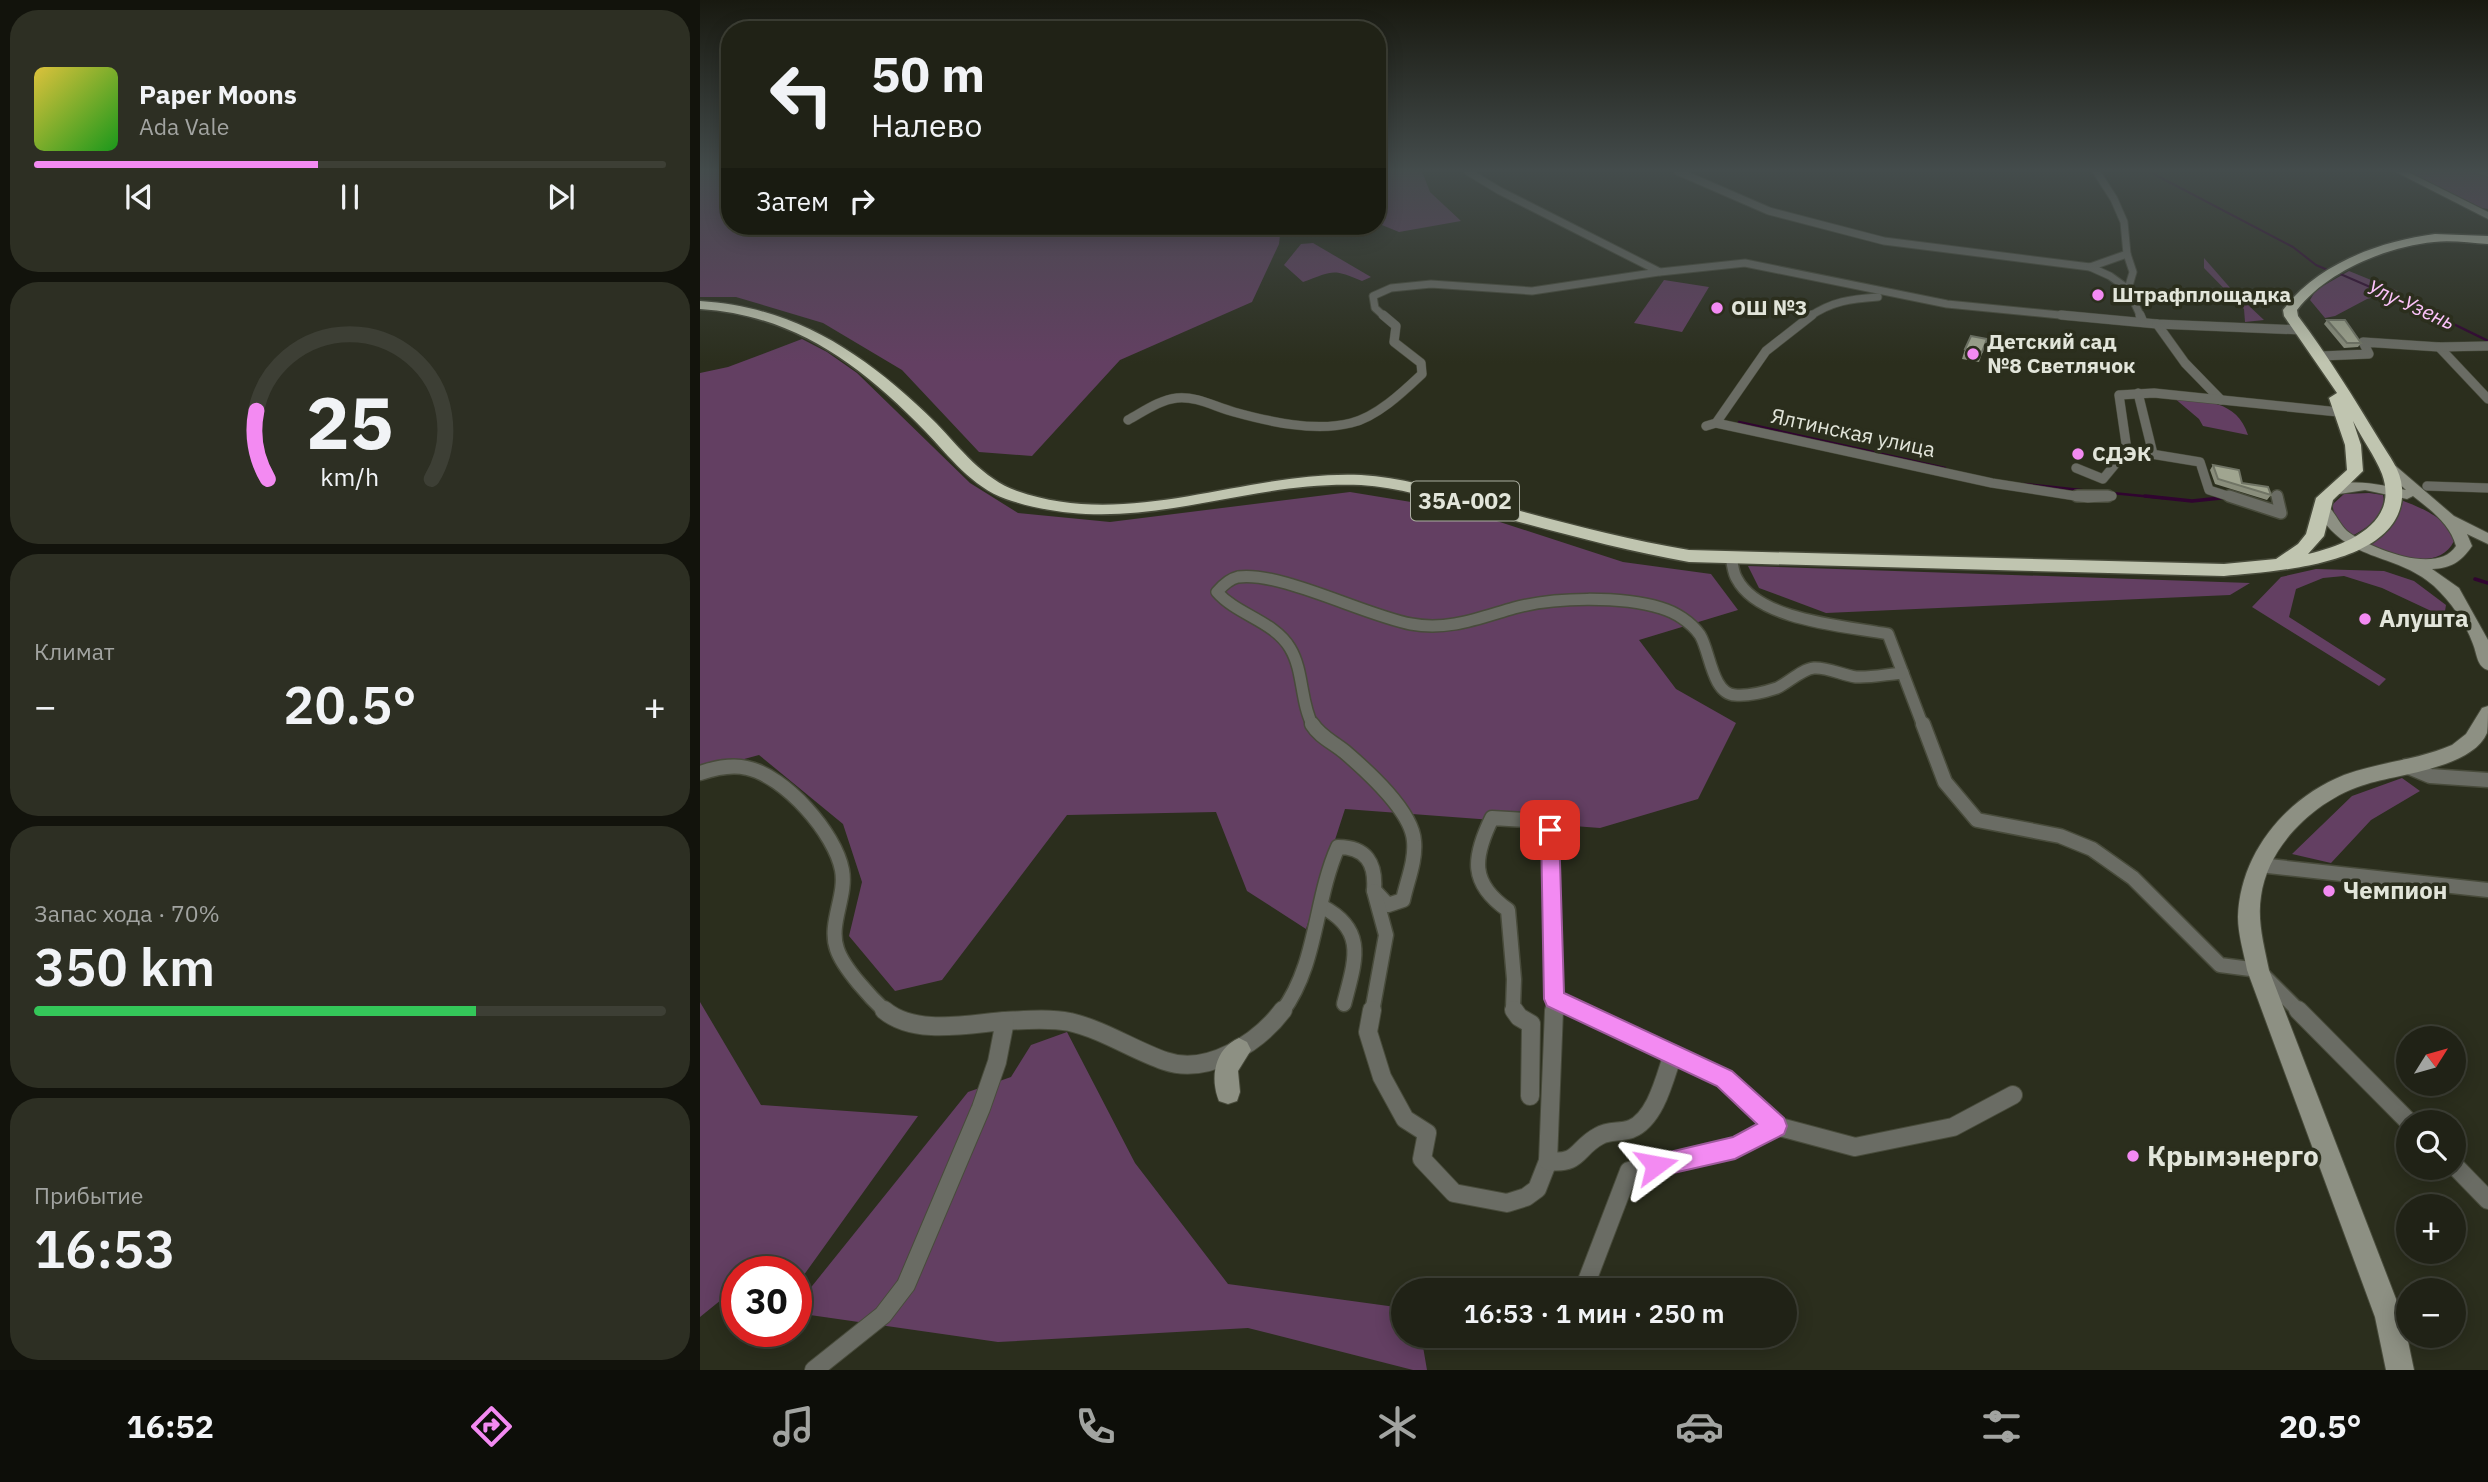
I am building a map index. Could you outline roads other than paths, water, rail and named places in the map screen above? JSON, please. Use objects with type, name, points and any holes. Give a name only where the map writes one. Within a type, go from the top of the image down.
[{"type":"highway","points":[[2394,491],[2386,465],[2296,330],[2290,310],[2301,293],[2331,270],[2368,256],[2427,239],[2488,239]]},
{"type":"highway","points":[[700,289],[738,308]]},
{"type":"highway","name":"35А-002","points":[[700,305],[738,308],[784,322],[858,361],[985,481],[1000,491],[1029,501],[1075,509],[1130,511],[1163,508],[1300,482],[1361,480],[1411,487],[1654,550],[1731,558],[2224,570],[2310,559],[2356,544],[2384,524],[2394,491]]},
{"type":"highway","points":[[2296,330],[2321,356],[2350,413]]},
{"type":"highway","name":"35А-002","points":[[2255,567],[2284,560],[2304,548],[2315,536],[2325,498],[2355,471],[2350,413]]},
{"type":"main road","points":[[2386,465],[2412,491],[2444,515],[2463,538],[2464,546],[2447,570],[2448,581],[2481,642],[2488,664]]},
{"type":"main road","points":[[2333,491],[2353,486],[2394,491],[2488,539]]},
{"type":"main road","name":"35А-002","points":[[2322,508],[2327,520],[2339,532],[2356,544],[2390,558]]},
{"type":"main road","points":[[2457,556],[2488,550]]},
{"type":"main road","name":"35А-002","points":[[2310,559],[2343,556],[2390,558],[2428,564],[2457,556]]},
{"type":"main road","points":[[2390,558],[2432,576],[2458,603]]},
{"type":"main road","points":[[2400,1370],[2389,1317],[2258,970],[2249,918],[2252,886],[2259,865],[2274,840],[2307,804],[2351,781],[2460,750],[2477,735],[2488,713]]},
{"type":"main road","points":[[1228,1092],[1225,1067],[1239,1050]]},
{"type":"street","points":[[1587,235],[1660,272]]},
{"type":"street","points":[[1856,235],[1909,246],[2090,267],[2110,276],[2128,289],[2143,322]]},
{"type":"street","points":[[2125,235],[2127,254],[2134,268],[2133,282],[2128,289]]},
{"type":"street","points":[[2090,267],[2127,254]]},
{"type":"street","points":[[1128,420],[1169,400],[1189,398],[1232,412],[1277,420],[1318,425],[1355,423],[1412,385],[1422,374],[1421,362],[1394,342],[1396,326],[1375,307],[1373,296],[1385,289],[1428,285],[1514,292],[1535,291],[1727,262],[1745,263],[1900,296],[1992,309],[2157,324],[2296,330]]},
{"type":"street","name":"Ялтинская улица","points":[[1711,424],[1725,414],[1766,351],[1826,305],[1848,299],[1900,296]]},
{"type":"street","points":[[2157,324],[2185,363],[2225,401]]},
{"type":"street","points":[[2321,356],[2369,354],[2363,342],[2439,347],[2488,346]]},
{"type":"street","points":[[2439,347],[2488,399]]},
{"type":"street","points":[[2138,393],[2153,454]]},
{"type":"street","points":[[2076,468],[2103,479],[2127,450],[2119,395],[2138,393],[2350,413]]},
{"type":"street","name":"Ялтинская улица","points":[[1711,424],[1992,484],[2088,498],[2112,496]]},
{"type":"street","points":[[2127,450],[2200,462],[2209,490],[2281,513],[2277,495]]},
{"type":"street","points":[[2427,486],[2488,488]]},
{"type":"street","points":[[1731,558],[1731,570],[1744,589],[1776,611],[1802,619],[1888,634],[1945,782],[1977,820],[2060,836],[2092,849],[2133,878],[2220,965],[2258,970],[2397,1110]]},
{"type":"street","points":[[1374,890],[1388,905],[1403,900],[1414,850],[1414,834],[1389,795],[1343,750],[1317,732],[1309,717],[1296,663],[1289,646],[1273,630],[1223,601],[1217,592],[1222,584],[1232,579],[1258,578],[1283,583],[1395,621],[1424,626],[1468,624],[1516,608],[1543,604],[1602,602],[1664,608],[1698,632],[1720,687],[1726,693],[1735,695],[1776,688],[1813,668],[1857,677],[1903,673]]},
{"type":"street","points":[[700,773],[737,766],[764,774],[775,780],[824,830],[835,846],[842,868],[844,894],[835,922],[835,946],[848,968],[892,1016],[917,1023],[1040,1020],[1069,1022],[1172,1063],[1209,1062],[1239,1050],[1261,1034],[1299,986],[1312,950],[1325,879],[1338,847],[1352,845],[1367,854],[1376,874],[1374,890],[1386,935],[1368,1032],[1382,1077],[1405,1119],[1427,1133],[1422,1159],[1454,1193],[1507,1203],[1526,1197],[1537,1189],[1548,1161],[1554,999],[1550,830],[1526,820],[1492,818],[1483,833],[1478,858],[1479,885],[1491,900],[1508,910],[1514,979],[1513,1008],[1519,1017],[1531,1024],[1530,1096]]},
{"type":"street","points":[[2406,766],[2430,776],[2488,780]]},
{"type":"street","points":[[2259,865],[2488,890]]},
{"type":"street","points":[[1321,906],[1336,912],[1353,929],[1355,957],[1344,1004]]},
{"type":"street","points":[[1554,999],[1725,1079],[1776,1126],[1855,1147],[1953,1126],[2013,1095]]},
{"type":"street","points":[[814,1370],[883,1315],[906,1285],[981,1108],[997,1062],[1005,1021]]},
{"type":"street","points":[[1548,1161],[1573,1161],[1599,1135],[1633,1128],[1654,1104],[1673,1054]]},
{"type":"street","points":[[1589,1278],[1629,1171],[1735,1147],[1776,1126]]},
{"type":"street","points":[[2466,1177],[2488,1200]]},
{"type":"waterway","name":"Улу-Узень","points":[[2270,235],[2330,271]]},
{"type":"waterway","name":"Улу-Узень","points":[[2338,273],[2439,317]]},
{"type":"waterway","name":"Улу-Узень","points":[[2435,315],[2488,341]]},
{"type":"waterway","points":[[1739,422],[1945,468]]},
{"type":"waterway","points":[[2025,484],[2090,491]]},
{"type":"waterway","points":[[2112,493],[2163,498]]},
{"type":"waterway","points":[[2145,496],[2192,501],[2221,498]]},
{"type":"waterway","points":[[2475,579],[2488,583]]},
{"type":"place","name":"Штрафплощадка","points":[[2098,295]]},
{"type":"place","name":"ОШ №3","points":[[1717,308]]},
{"type":"place","name":"Детский сад №8 Светлячок","points":[[1973,354]]},
{"type":"place","name":"СДЭК","points":[[2078,454]]},
{"type":"place","name":"Алушта","points":[[2365,619]]},
{"type":"place","name":"Чемпион","points":[[2329,891]]},
{"type":"place","name":"Крымэнерго","points":[[2133,1156]]}]
